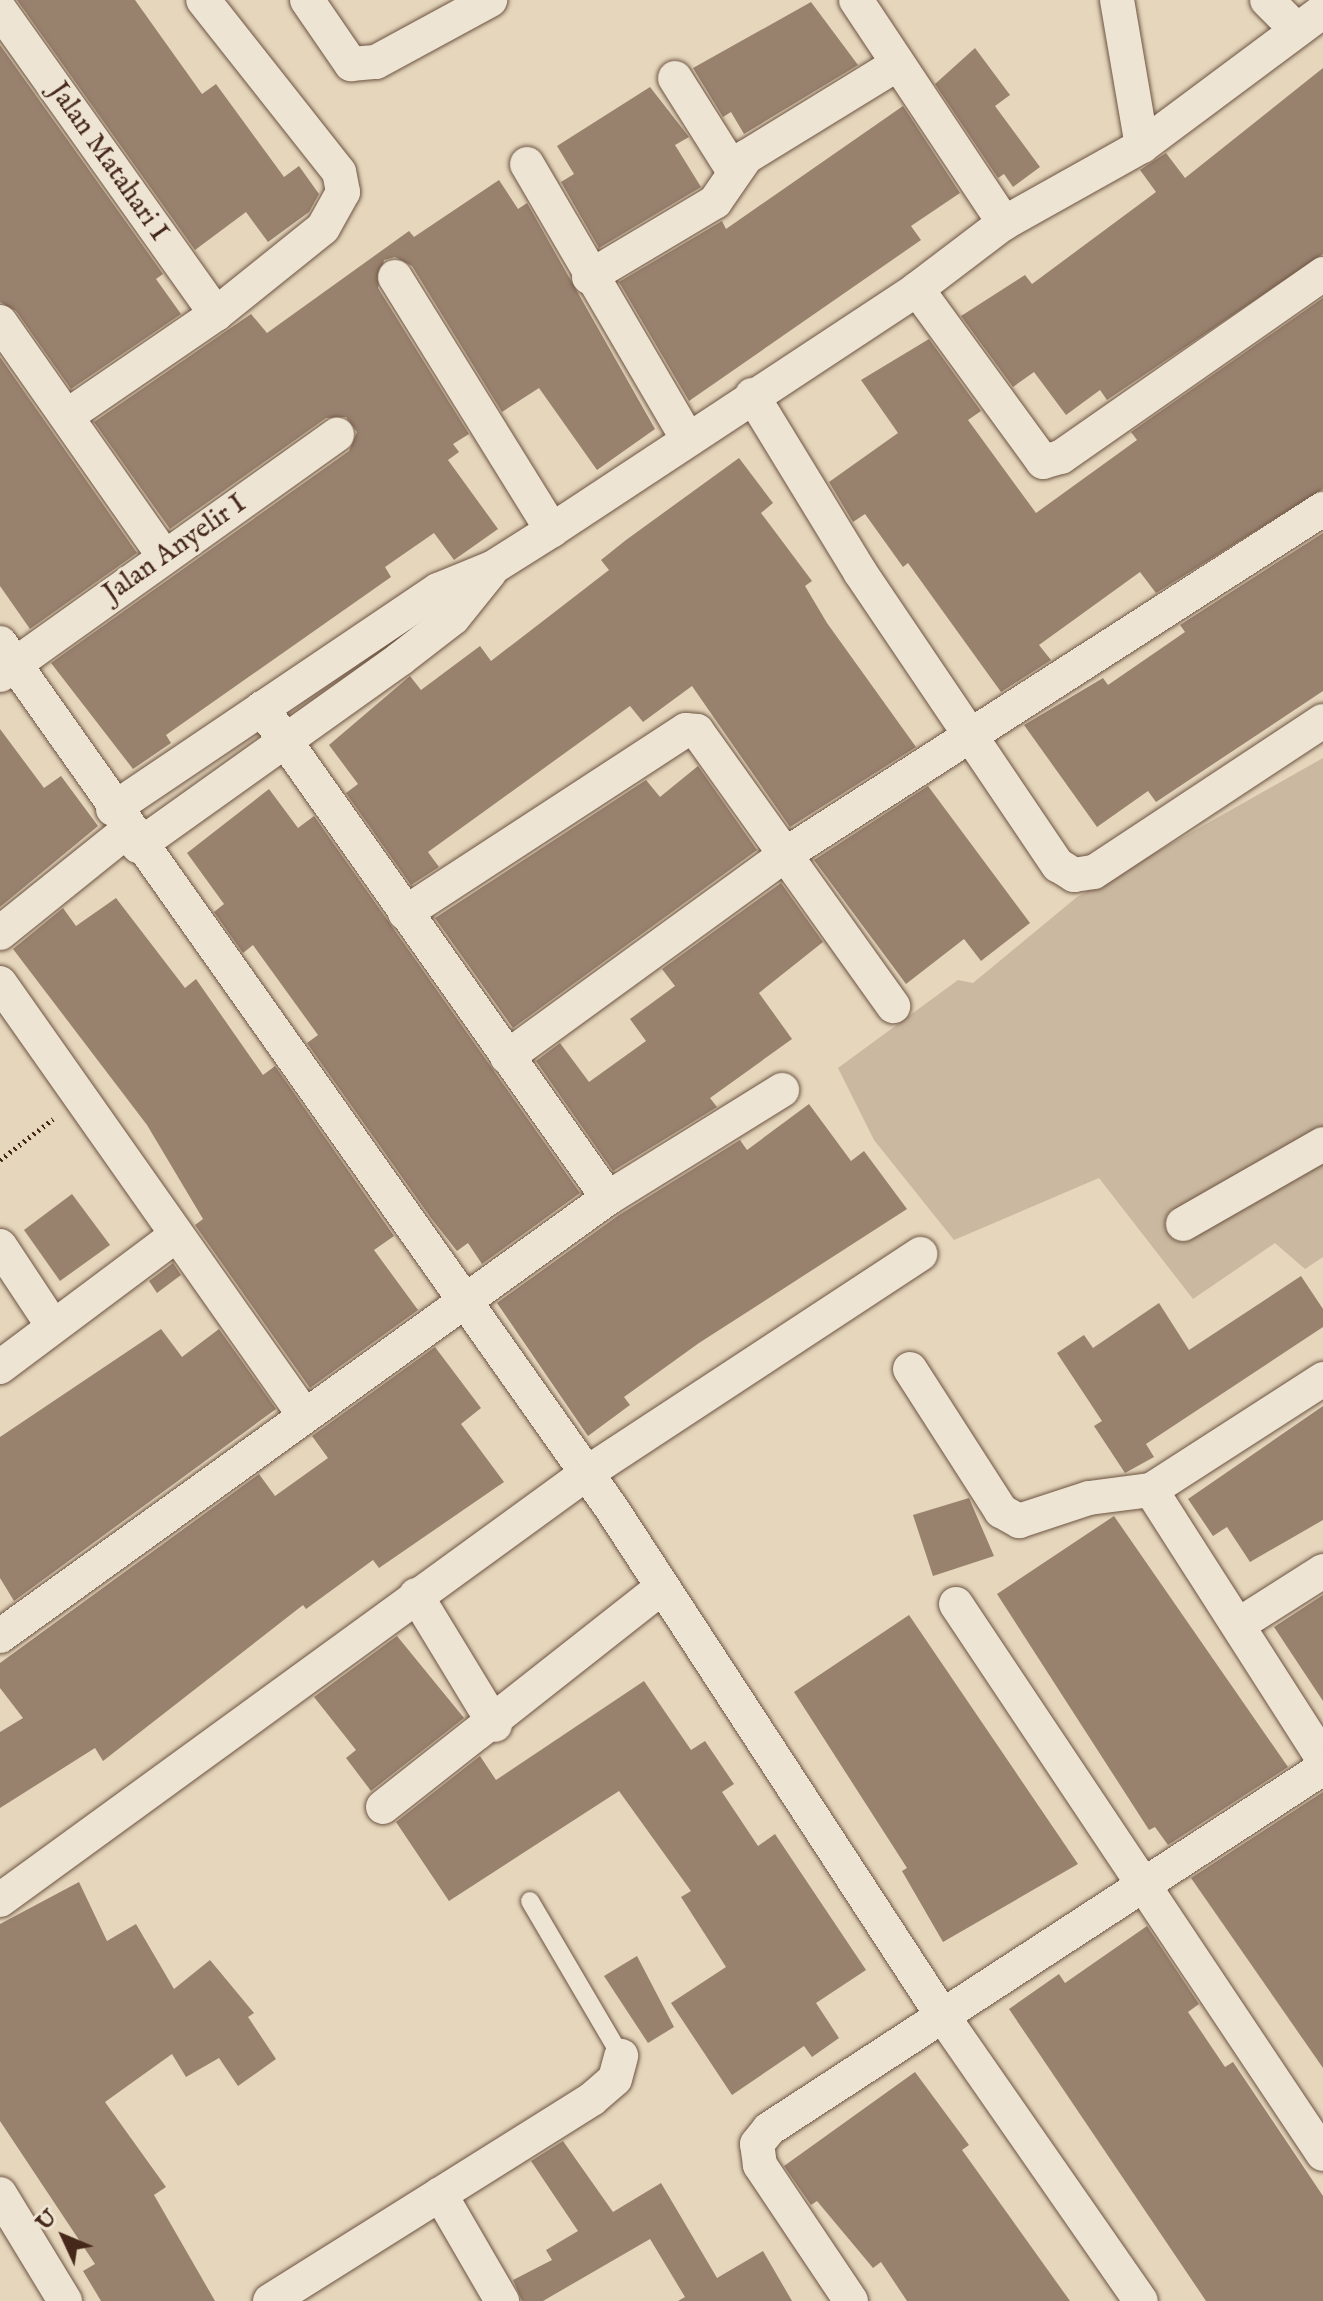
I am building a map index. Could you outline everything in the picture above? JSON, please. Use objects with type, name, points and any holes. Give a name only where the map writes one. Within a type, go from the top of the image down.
[{"type":"street","points":[[67,416],[216,314],[323,228],[343,192],[339,172],[203,0]]},
{"type":"street","points":[[307,0],[351,64],[376,62],[490,0]]},
{"type":"street","points":[[856,0],[1004,223]]},
{"type":"street","points":[[1117,0],[1142,146]]},
{"type":"street","points":[[0,933],[126,829],[262,708],[438,590],[492,568],[552,530],[752,395],[917,289],[1004,223],[1142,146],[1310,21],[1267,0]]},
{"type":"street","name":"Jalan Matahari I","points":[[0,10],[216,314]]},
{"type":"street","points":[[589,277],[715,202],[733,170],[898,64]]},
{"type":"street","points":[[675,78],[733,170]]},
{"type":"street","points":[[527,164],[589,277],[688,439]]},
{"type":"street","points":[[917,289],[1043,462],[1061,457],[1323,274]]},
{"type":"street","points":[[395,277],[552,530]]},
{"type":"street","points":[[0,322],[164,556]]},
{"type":"street","points":[[752,395],[969,734],[1058,865],[1074,875],[1094,872],[1323,721]]},
{"type":"street","name":"Jalan Anyelir I","points":[[5,661],[164,556],[337,435]]},
{"type":"street","points":[[507,1057],[789,852],[1323,509]]},
{"type":"street","points":[[126,829],[287,743],[453,618],[492,568]]},
{"type":"street","points":[[382,627],[400,659]]},
{"type":"street","points":[[5,661],[460,1303],[587,1473],[659,1590],[942,2015],[1141,2301]]},
{"type":"street","points":[[262,708],[608,1198]]},
{"type":"street","points":[[405,913],[686,730],[706,739],[789,852],[893,1006]]},
{"type":"street","points":[[0,983],[82,1097],[174,1237],[302,1412]]},
{"type":"street","points":[[0,1636],[302,1412],[608,1198],[782,1090]]},
{"type":"street","points":[[1183,1224],[1323,1144]]},
{"type":"street","points":[[0,1367],[174,1237]]},
{"type":"street","points":[[0,1246],[53,1326]]},
{"type":"street","points":[[0,1900],[587,1473],[920,1254]]},
{"type":"street","points":[[910,1369],[1001,1511],[1019,1521],[1089,1498],[1151,1490],[1323,1379]]},
{"type":"street","points":[[1151,1490],[1323,1759]]},
{"type":"street","points":[[1238,1625],[1323,1571]]},
{"type":"street","points":[[383,1807],[495,1725],[659,1590]]},
{"type":"street","points":[[416,1595],[495,1725]]},
{"type":"street","points":[[956,1604],[1323,2154]]},
{"type":"street","points":[[851,2301],[760,2165],[757,2144],[769,2129],[1323,1768]]},
{"type":"street","points":[[270,2301],[592,2099],[615,2079],[621,2056]]},
{"type":"street","points":[[0,2194],[65,2301]]},
{"type":"street","points":[[440,2194],[502,2301]]},
{"type":"lane","points":[[530,1901],[621,2056]]},
{"type":"path","points":[[0,1160],[82,1097]]},
{"type":"shaded area","points":[[1323,758],[1323,1257],[1305,1269],[1275,1243],[1193,1299],[1099,1178],[954,1240],[874,1140],[838,1068],[958,980],[973,983],[1077,897]]},
{"type":"building","points":[[17,0],[135,0],[202,94],[216,84],[284,177],[299,166],[319,194],[309,212],[268,242],[246,212],[195,250]]},
{"type":"building","points":[[811,2],[858,65],[744,134],[731,112],[723,117],[693,68]]},
{"type":"building","points":[[0,45],[163,274],[156,279],[181,314],[71,389],[16,311],[0,302]]},
{"type":"building","points":[[975,48],[1010,95],[995,106],[1040,167],[1013,187],[1004,174],[998,178],[935,84]]},
{"type":"building","points":[[1323,68],[1323,254],[1107,400],[1100,390],[1066,415],[1034,372],[1013,387],[961,316],[1025,275],[1032,284],[1156,192],[1140,170],[1166,153],[1185,178]]},
{"type":"building","points":[[650,87],[689,137],[675,145],[701,187],[599,248],[561,182],[574,174],[557,146]]},
{"type":"building","points":[[903,106],[960,193],[911,226],[921,240],[689,401],[619,282],[722,221],[726,229]]},
{"type":"building","points":[[499,180],[518,209],[527,203],[655,429],[597,470],[539,388],[502,412],[412,266],[395,257],[384,260],[378,288],[469,434],[453,444],[459,452],[448,460],[498,529],[454,560],[434,533],[385,567],[391,577],[166,735],[171,743],[133,769],[51,663],[349,451],[357,432],[346,417],[326,418],[170,529],[94,422],[251,314],[267,333],[409,231],[414,237]]},
{"type":"building","points":[[1323,298],[1323,489],[1156,593],[1140,572],[1039,645],[1051,660],[1001,692],[908,563],[903,567],[865,514],[853,522],[829,482],[898,433],[861,380],[929,339],[981,411],[968,420],[1036,513],[1137,440],[1131,432]]},
{"type":"building","points":[[0,357],[137,553],[30,629],[0,586]]},
{"type":"building","points":[[739,458],[773,503],[761,513],[812,581],[805,586],[827,623],[916,747],[790,827],[692,686],[643,722],[630,706],[428,852],[439,867],[411,885],[346,793],[358,784],[329,745],[410,676],[421,690],[480,646],[491,661],[609,570],[601,560]]},
{"type":"building","points":[[1323,533],[1323,691],[1156,802],[1148,791],[1097,827],[1024,725],[1103,678],[1108,685],[1185,632],[1180,625]]},
{"type":"building","points":[[0,729],[44,788],[61,776],[98,826],[0,907]]},
{"type":"building","points":[[698,766],[757,850],[513,1028],[435,918],[646,780],[660,797]]},
{"type":"building","points":[[928,786],[1030,923],[981,961],[964,939],[906,984],[814,860]]},
{"type":"building","points":[[269,789],[298,828],[314,816],[580,1193],[482,1264],[468,1243],[457,1251],[431,1218],[307,1043],[318,1035],[253,945],[243,953],[214,912],[224,904],[187,853]]},
{"type":"building","points":[[781,883],[823,942],[759,993],[792,1039],[710,1098],[717,1107],[613,1171],[536,1061],[560,1043],[589,1082],[646,1041],[630,1019],[675,986],[662,969]]},
{"type":"building","points":[[116,898],[185,988],[196,979],[263,1075],[275,1066],[394,1236],[374,1250],[418,1310],[310,1388],[195,1225],[203,1219],[147,1125],[13,949],[63,908],[76,926]]},
{"type":"building","points":[[809,1104],[851,1161],[864,1151],[907,1209],[699,1343],[624,1397],[630,1405],[588,1436],[497,1303],[619,1215],[740,1140],[747,1150]]},
{"type":"building","points":[[72,1194],[110,1245],[60,1281],[24,1230]]},
{"type":"building","points":[[173,1263],[181,1275],[157,1293],[149,1281]]},
{"type":"building","points":[[1301,1276],[1323,1309],[1323,1327],[1146,1444],[1154,1457],[1125,1473],[1094,1426],[1102,1421],[1057,1353],[1084,1335],[1093,1348],[1159,1303],[1189,1350]]},
{"type":"building","points":[[161,1329],[182,1357],[219,1329],[276,1409],[14,1601],[0,1578],[0,1437]]},
{"type":"building","points":[[435,1347],[481,1408],[461,1424],[504,1482],[379,1568],[373,1560],[306,1609],[303,1605],[103,1761],[95,1748],[0,1808],[0,1732],[23,1718],[0,1688],[0,1663],[259,1474],[275,1496],[328,1458],[312,1436]]},
{"type":"building","points":[[1323,1406],[1323,1520],[1250,1562],[1227,1527],[1213,1536],[1188,1499]]},
{"type":"building","points":[[969,1498],[994,1556],[933,1576],[913,1515]]},
{"type":"building","points":[[1114,1516],[1288,1767],[1168,1845],[1155,1827],[1149,1830],[997,1594]]},
{"type":"building","points":[[1323,1595],[1323,1701],[1274,1627]]},
{"type":"building","points":[[909,1615],[1078,1864],[943,1942],[902,1871],[907,1868],[794,1692]]},
{"type":"building","points":[[397,1636],[464,1718],[371,1791],[346,1758],[356,1750],[314,1697]]},
{"type":"building","points":[[644,1681],[691,1750],[705,1741],[734,1784],[722,1792],[758,1846],[775,1834],[866,1970],[816,2003],[839,2038],[812,2057],[804,2046],[732,2095],[671,2003],[726,1967],[681,1897],[691,1891],[619,1791],[449,1901],[396,1822],[480,1756],[496,1780]]},
{"type":"building","points":[[1323,1792],[1323,2068],[1191,1878]]},
{"type":"building","points":[[79,1882],[107,1941],[136,1924],[174,1989],[210,1960],[254,2013],[248,2017],[276,2059],[238,2086],[219,2058],[186,2077],[172,2054],[105,2102],[166,2187],[154,2195],[215,2301],[101,2301],[83,2271],[95,2264],[0,2121],[0,1924]]},
{"type":"building","points":[[1147,1926],[1199,2004],[1188,2012],[1225,2067],[1233,2062],[1323,2196],[1323,2301],[1206,2301],[1009,2009],[1059,1974],[1065,1983]]},
{"type":"building","points":[[637,1956],[674,2027],[648,2043],[604,1976]]},
{"type":"building","points":[[915,2072],[969,2145],[962,2150],[1070,2301],[907,2301],[881,2262],[873,2268],[817,2201],[811,2205],[784,2166]]},
{"type":"building","points":[[563,2141],[613,2212],[661,2183],[717,2278],[763,2251],[792,2301],[678,2301],[685,2297],[650,2239],[543,2301],[522,2301],[513,2280],[552,2260],[546,2250],[578,2231],[531,2161]]}]
